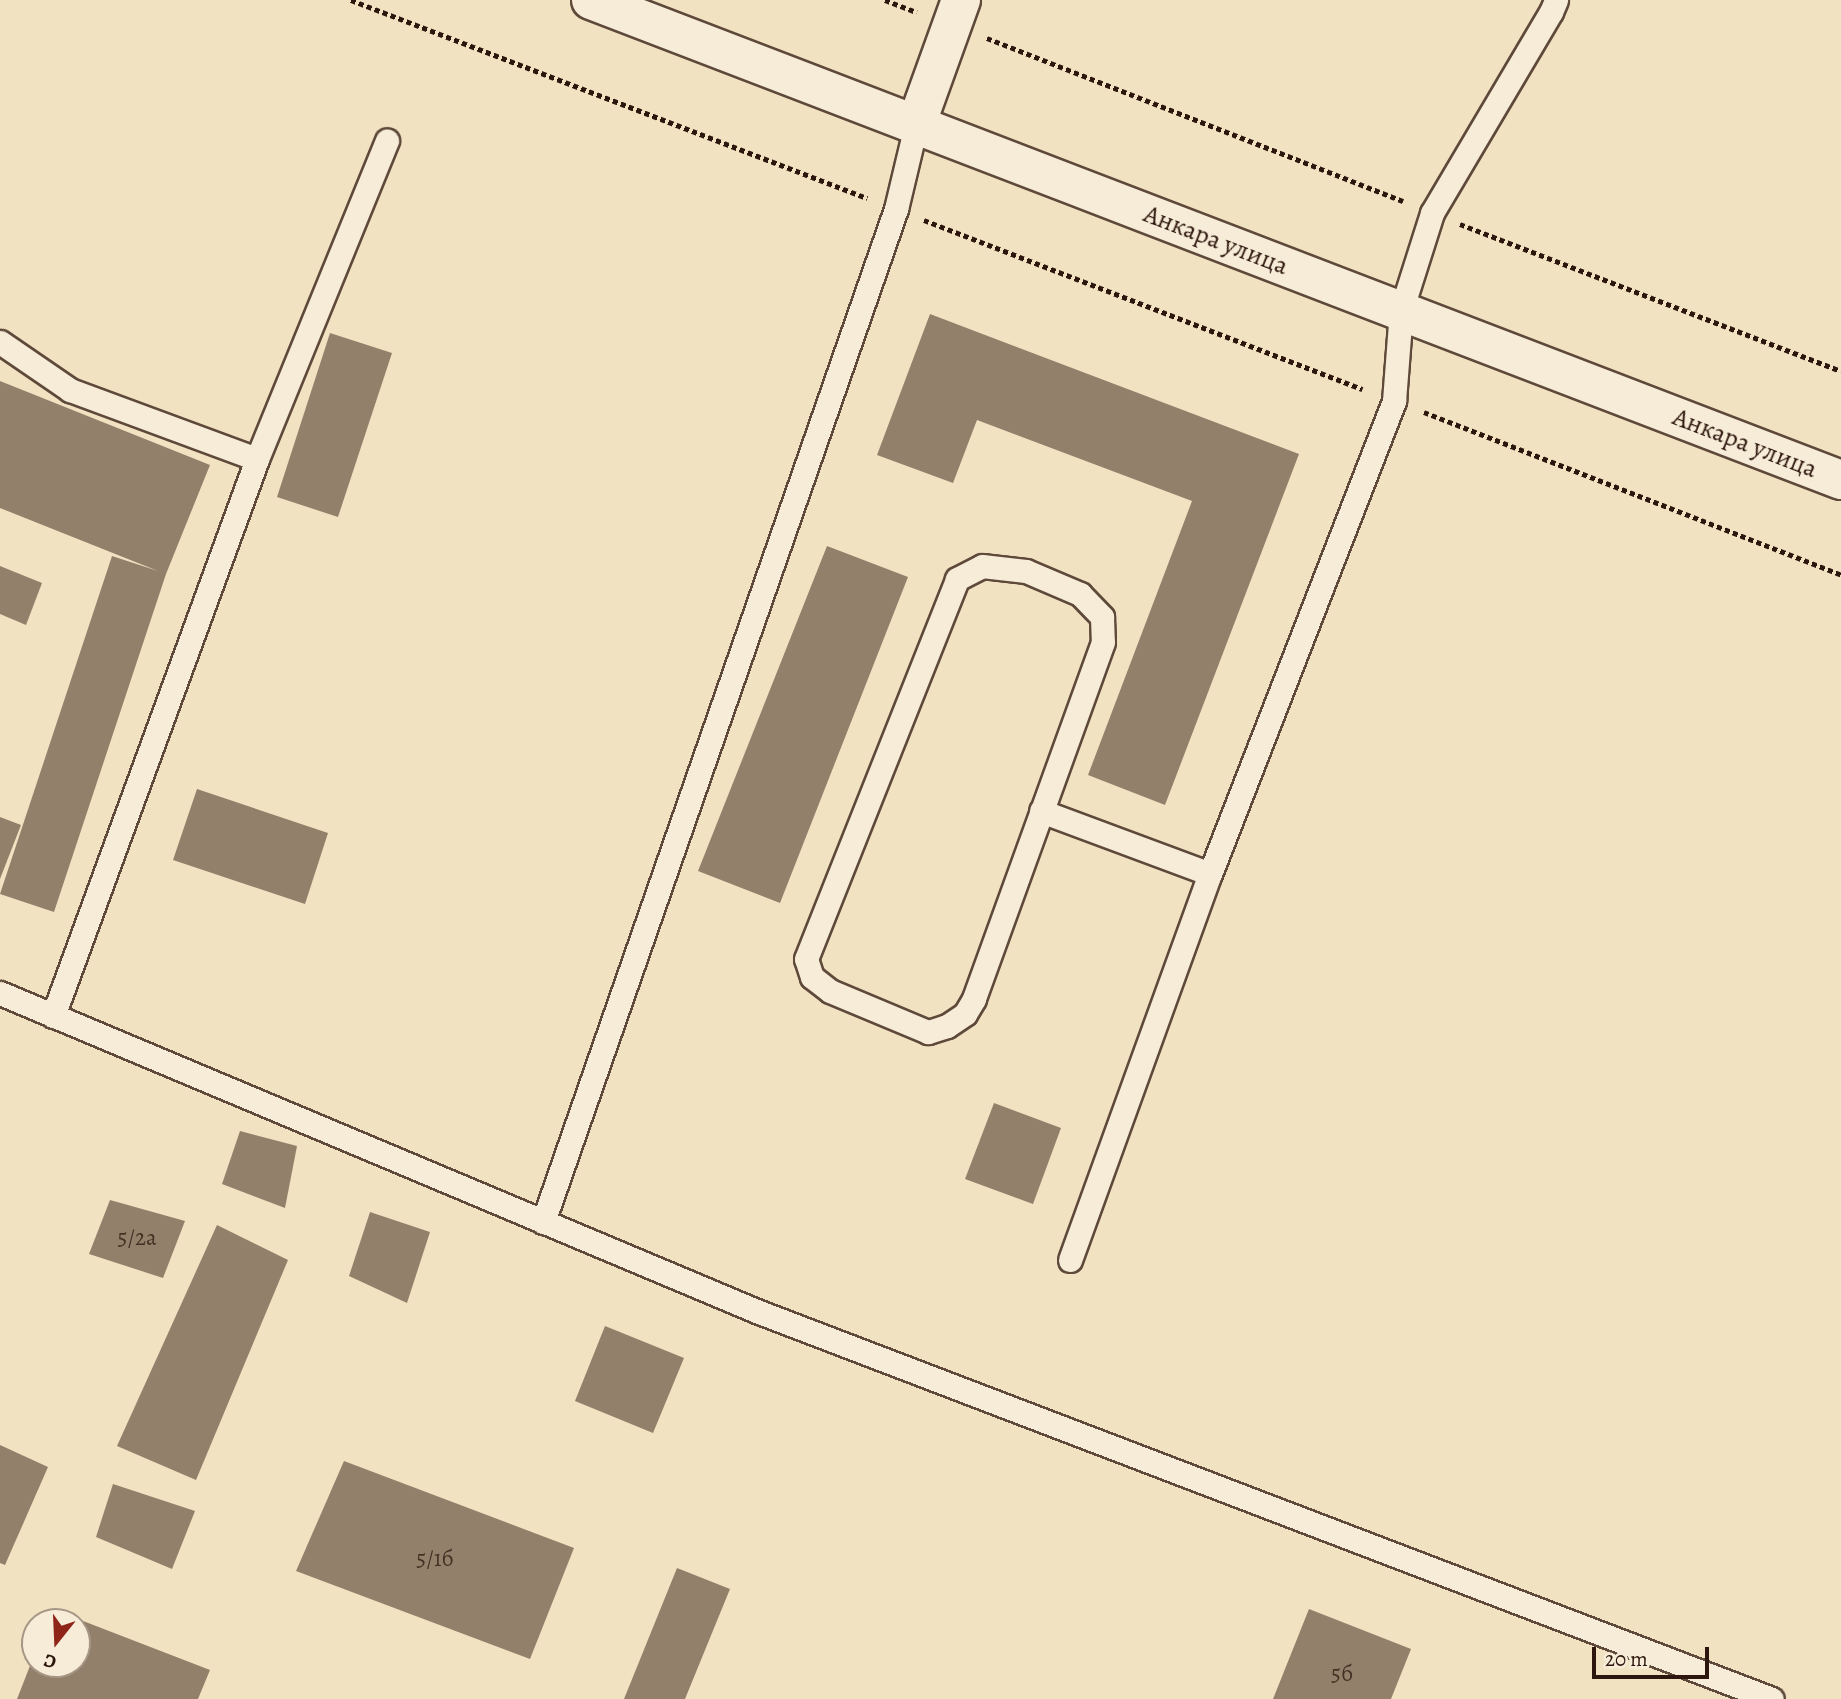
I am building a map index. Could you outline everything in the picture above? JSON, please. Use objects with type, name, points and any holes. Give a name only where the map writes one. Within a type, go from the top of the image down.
[{"type":"main road","name":"Анкара улица","points":[[591,0],[1841,480]]},
{"type":"main road","points":[[916,125],[957,12]]},
{"type":"lane","points":[[1070,1260],[1210,874],[1394,401],[1401,311],[1432,213],[1556,0]]},
{"type":"lane","points":[[543,1222],[896,209],[916,125]]},
{"type":"lane","points":[[53,1016],[257,459],[387,141]]},
{"type":"lane","points":[[0,342],[70,390],[257,459]]},
{"type":"lane","points":[[982,566],[1026,571],[1080,594],[1102,617],[1103,642],[1041,811],[974,999],[965,1014],[947,1027],[928,1032],[830,991],[813,977],[806,959],[957,579],[982,566]]},
{"type":"lane","points":[[1041,811],[1210,874]]},
{"type":"lane","points":[[0,993],[759,1312],[1772,1699]]},
{"type":"path","points":[[351,0],[1841,575]]},
{"type":"path","points":[[885,0],[957,12],[1432,213],[1841,371]]},
{"type":"building","points":[[930,314],[1299,454],[1165,805],[1088,775],[1192,501],[977,420],[953,483],[877,455]]},
{"type":"building","points":[[330,333],[392,353],[338,517],[277,497]]},
{"type":"building","points":[[0,381],[210,465],[166,574],[54,912],[0,894],[112,556],[158,571],[0,508]]},
{"type":"building","points":[[827,546],[908,577],[780,903],[698,871]]},
{"type":"building","points":[[0,566],[42,583],[26,625],[0,614]]},
{"type":"building","points":[[197,789],[328,833],[305,904],[173,860]]},
{"type":"building","points":[[0,817],[21,825],[0,879]]},
{"type":"building","points":[[994,1103],[1061,1128],[1033,1204],[965,1179]]},
{"type":"building","points":[[240,1131],[297,1146],[285,1208],[222,1184]]},
{"type":"building","points":[[110,1200],[185,1221],[163,1278],[89,1254]]},
{"type":"building","points":[[370,1212],[430,1232],[407,1303],[349,1276]]},
{"type":"building","points":[[217,1225],[288,1260],[196,1480],[117,1446]]},
{"type":"building","points":[[605,1326],[684,1358],[653,1433],[575,1401]]},
{"type":"building","points":[[0,1445],[48,1467],[5,1565],[0,1563]]},
{"type":"building","points":[[344,1461],[574,1548],[530,1659],[296,1571]]},
{"type":"building","points":[[113,1484],[195,1511],[172,1569],[96,1537]]},
{"type":"building","points":[[677,1568],[730,1589],[685,1699],[624,1699]]},
{"type":"building","points":[[1309,1609],[1411,1649],[1391,1699],[1273,1699]]},
{"type":"building","points":[[91,1624],[210,1670],[198,1699],[17,1699],[25,1678],[91,1678]]}]
